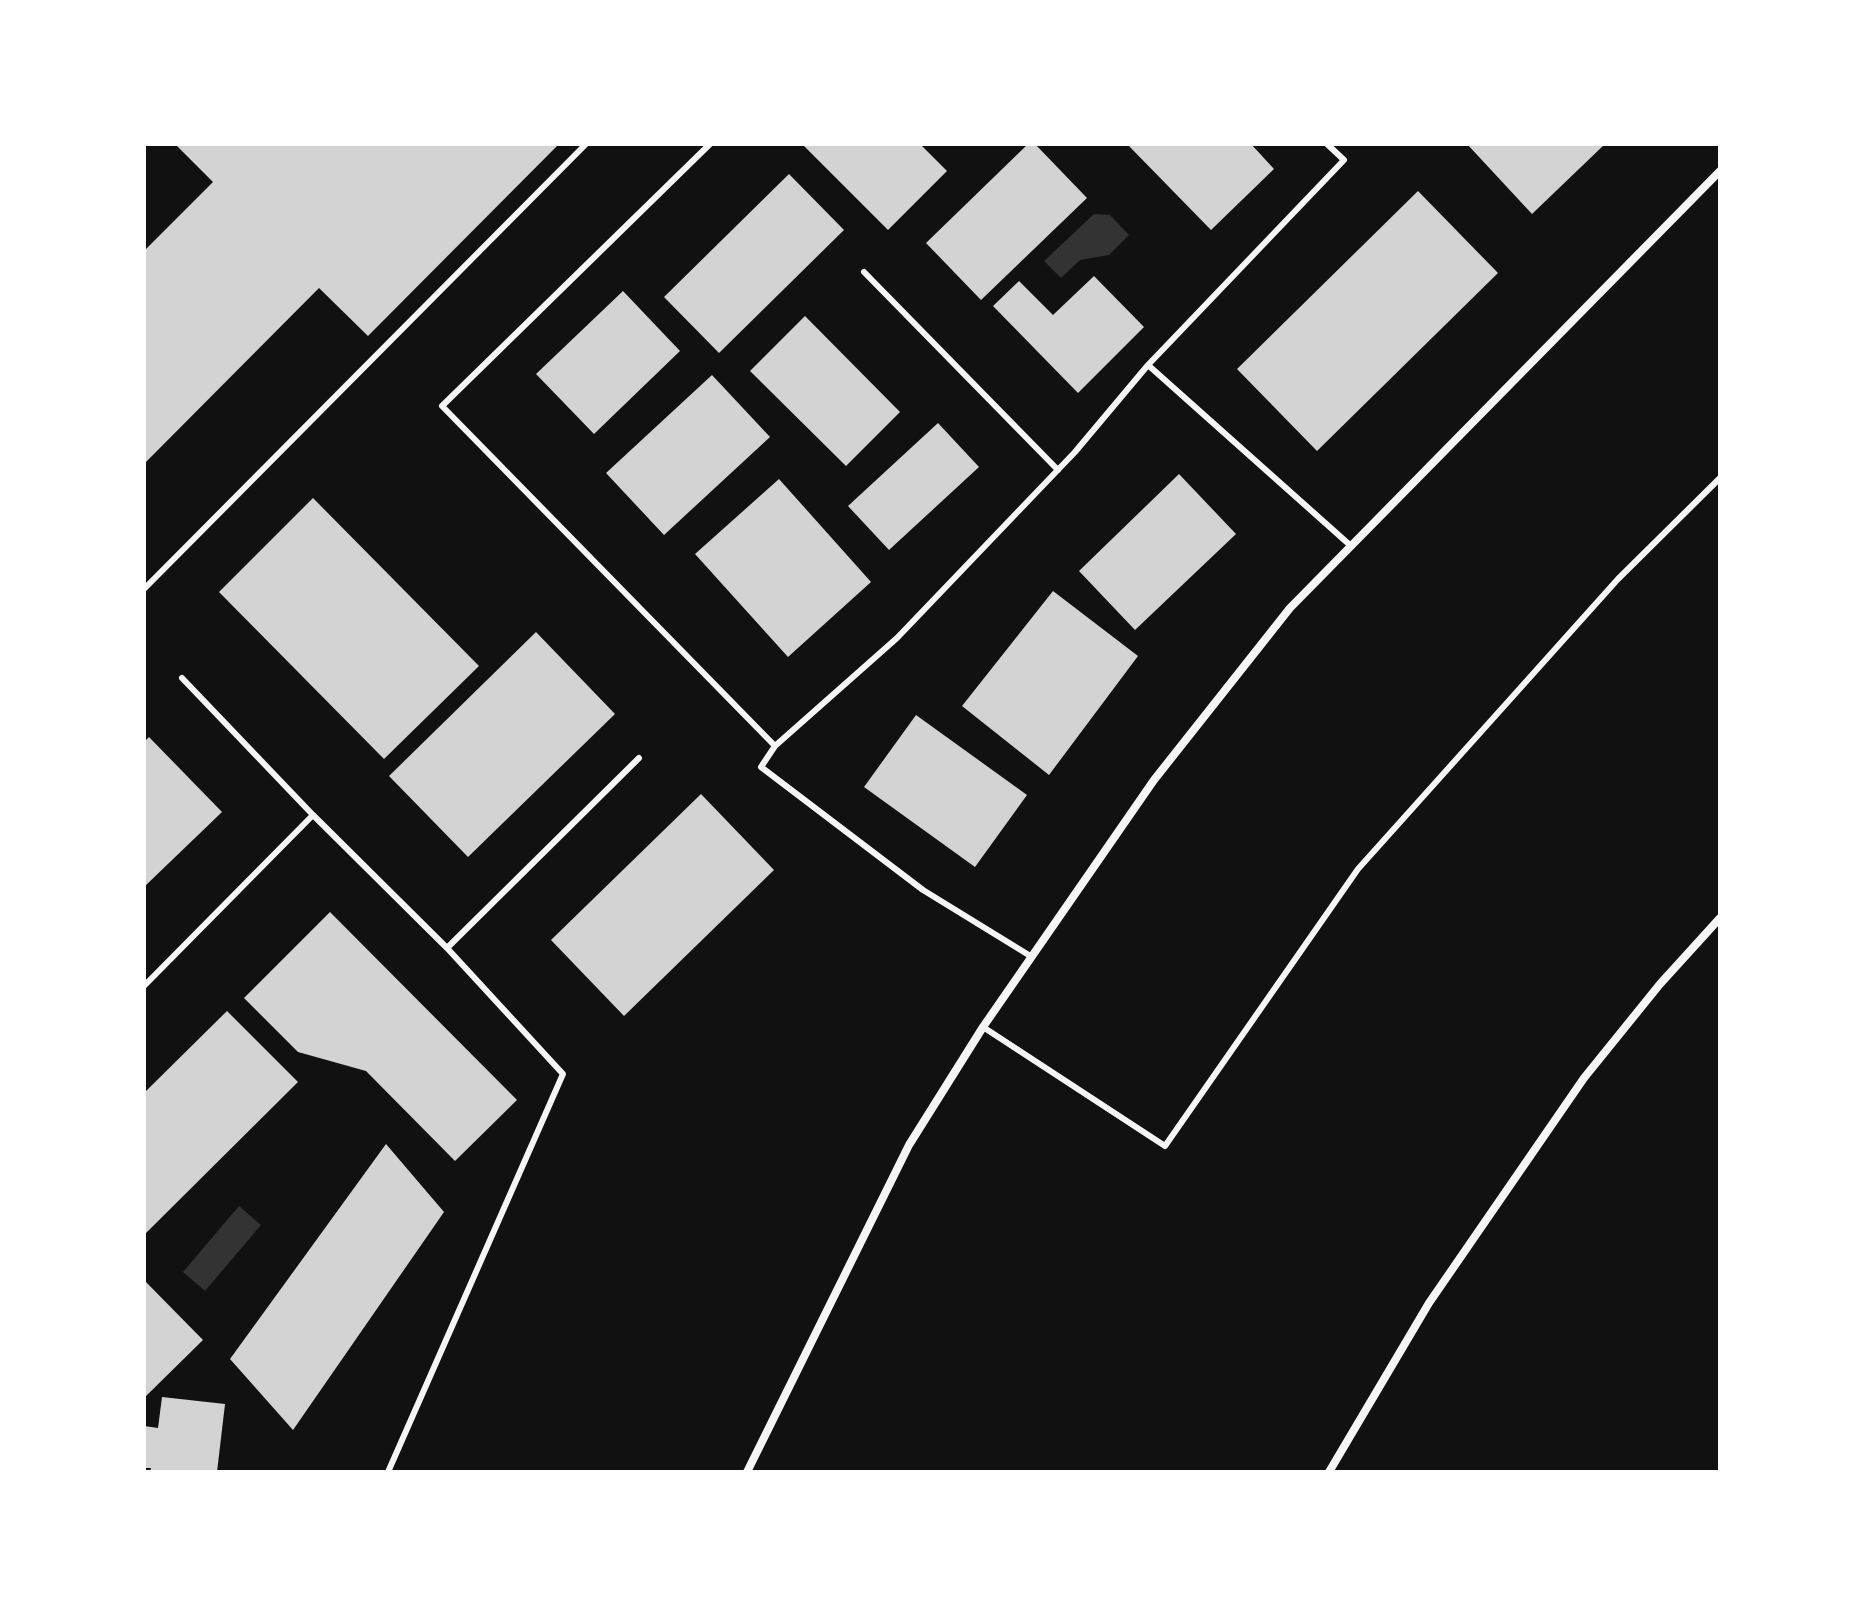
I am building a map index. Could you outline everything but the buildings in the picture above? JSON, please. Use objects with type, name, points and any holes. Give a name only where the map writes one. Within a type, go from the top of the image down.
[{"type":"street","points":[[747,1472],[909,1145],[983,1027],[1154,780],[1290,608],[1720,171]]},
{"type":"street","points":[[1329,1472],[1429,1303],[1584,1078],[1660,984],[1720,918]]},
{"type":"lane","points":[[144,589],[586,144]]},
{"type":"lane","points":[[710,144],[442,406],[775,746]]},
{"type":"lane","points":[[1032,957],[923,890],[761,767],[775,746],[897,638],[1058,470],[1148,365],[1344,160],[1327,144]]},
{"type":"lane","points":[[864,272],[1058,470]]},
{"type":"lane","points":[[1148,365],[1351,546]]},
{"type":"lane","points":[[983,1027],[1165,1146],[1358,869],[1618,579],[1720,478]]},
{"type":"lane","points":[[182,678],[313,815],[447,948],[563,1074],[388,1472]]},
{"type":"lane","points":[[447,948],[639,758]]},
{"type":"lane","points":[[144,986],[313,815]]},
{"type":"shaded area","points":[[1094,214],[1110,215],[1129,235],[1109,255],[1080,260],[1061,278],[1044,261]]},
{"type":"shaded area","points":[[239,1206],[261,1225],[205,1291],[183,1272]]}]
